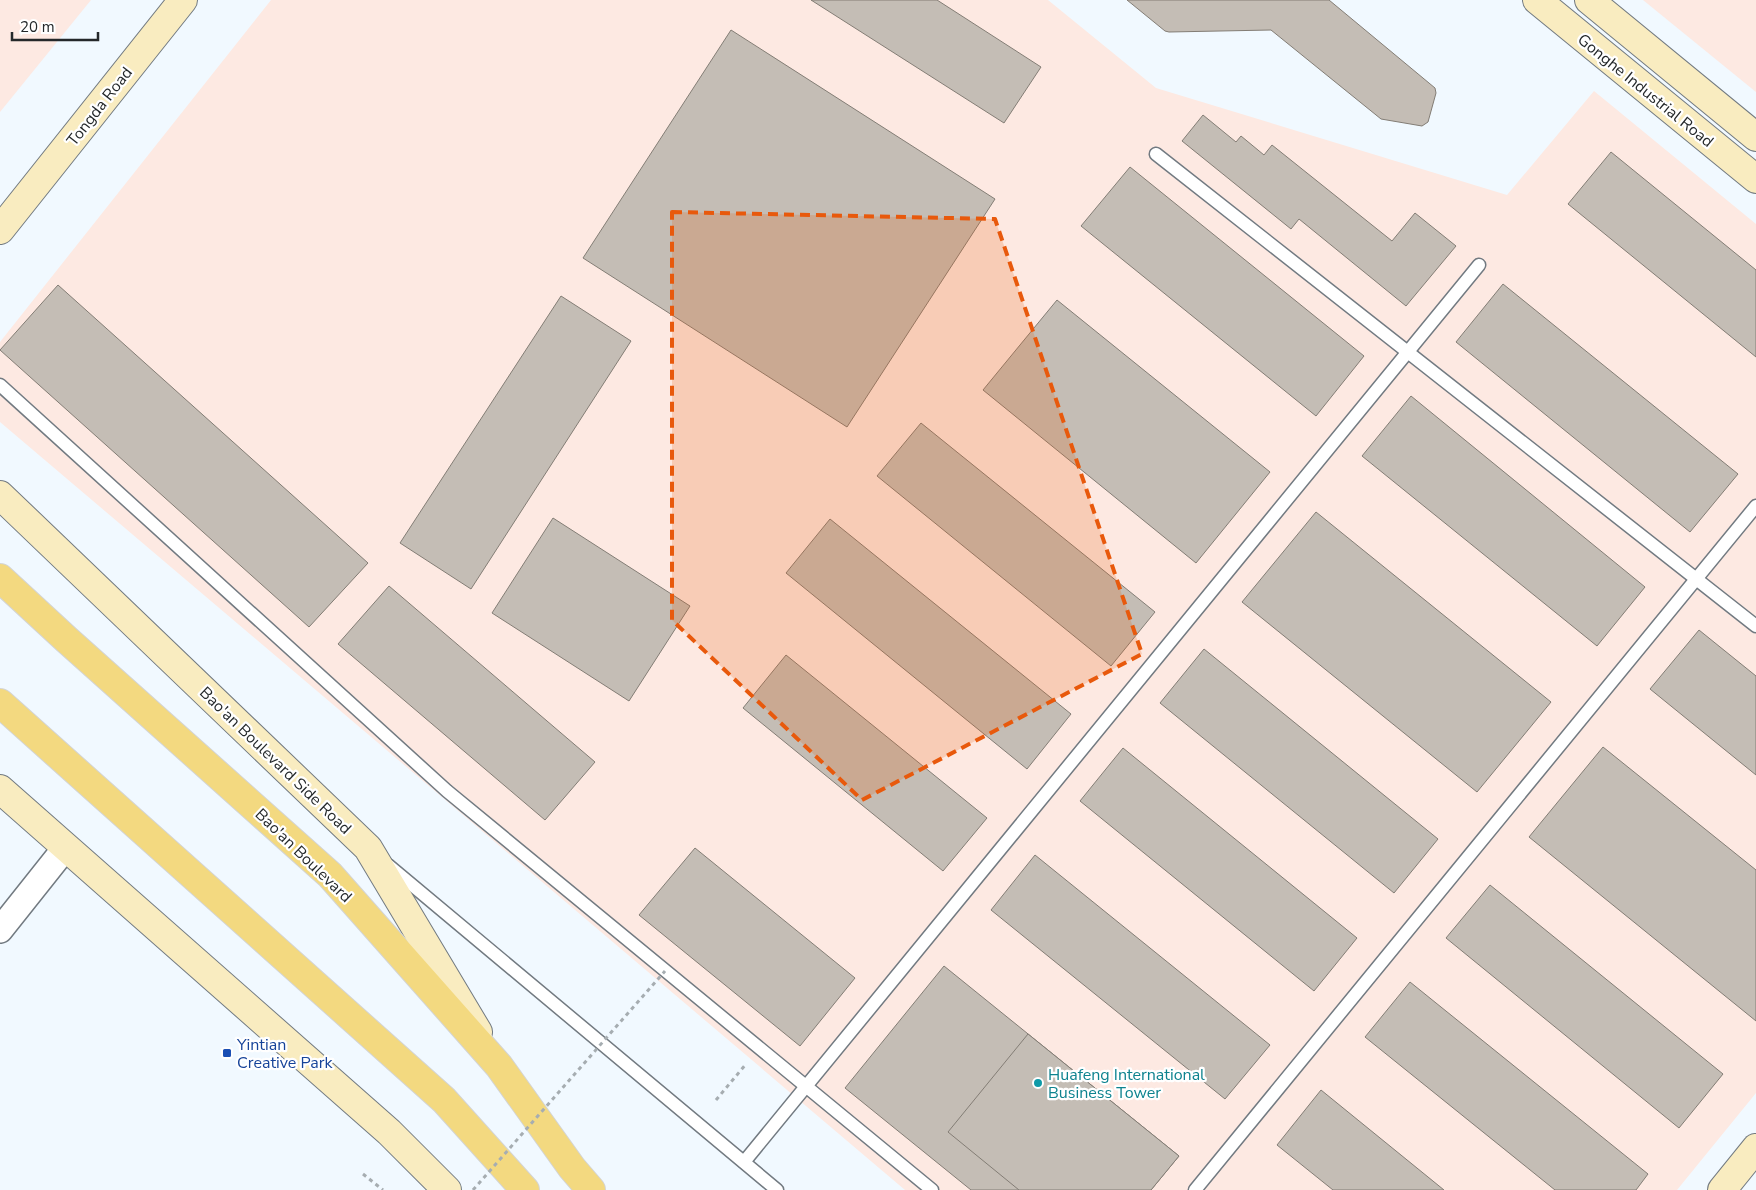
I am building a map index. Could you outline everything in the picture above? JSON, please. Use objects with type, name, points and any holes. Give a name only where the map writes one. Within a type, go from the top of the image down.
[{"type":"main road","name":"Tongda Road","points":[[8,221],[183,0]]},
{"type":"main road","name":"Gonghe Industrial Road","points":[[1537,0],[1756,179]]},
{"type":"main road","name":"Gonghe Industrial Road","points":[[1589,0],[1756,137]]},
{"type":"main road","name":"Bao'an Boulevard Side Road","points":[[0,495],[368,848],[499,1066]]},
{"type":"main road","name":"Bao'an Boulevard","points":[[0,578],[330,875],[499,1066],[572,1168],[591,1190]]},
{"type":"main road","points":[[0,703],[444,1100],[525,1190]]},
{"type":"main road","points":[[0,789],[389,1132],[447,1190]]},
{"type":"main road","points":[[1722,1190],[1756,1148]]},
{"type":"street","points":[[0,930],[66,847]]},
{"type":"lane","points":[[1156,154],[1756,626]]},
{"type":"lane","points":[[744,1162],[1479,265]]},
{"type":"lane","points":[[0,385],[448,791],[932,1190]]},
{"type":"lane","points":[[1195,1190],[1756,506]]},
{"type":"lane","points":[[368,848],[777,1190]]},
{"type":"path","points":[[473,1190],[665,972]]},
{"type":"path","points":[[716,1100],[760,1049]]},
{"type":"path","points":[[363,1174],[383,1190]]},
{"type":"highlighted area","points":[[672,212],[995,219],[1142,654],[862,800],[672,620]]},
{"type":"shaded area","points":[[0,0],[91,0],[0,112]]},
{"type":"shaded area","points":[[271,0],[1048,0],[1156,88],[1507,195],[1594,91],[1756,224],[1756,1093],[1677,1190],[905,1190],[0,422],[0,342]]},
{"type":"shaded area","points":[[1643,0],[1756,0],[1756,92]]},
{"type":"building","points":[[811,0],[937,0],[1041,67],[1004,123]]},
{"type":"building","points":[[1127,0],[1329,0],[1435,88],[1436,93],[1428,122],[1422,126],[1381,119],[1271,30],[1169,32],[1165,31]]},
{"type":"building","points":[[731,30],[995,199],[847,427],[583,258]]},
{"type":"building","points":[[1203,115],[1236,142],[1241,136],[1264,155],[1272,145],[1392,241],[1415,213],[1456,246],[1406,306],[1299,219],[1291,229],[1182,141]]},
{"type":"building","points":[[1611,152],[1756,270],[1756,357],[1568,204]]},
{"type":"building","points":[[1130,167],[1364,356],[1316,416],[1081,226]]},
{"type":"building","points":[[1503,284],[1738,474],[1690,532],[1456,342]]},
{"type":"building","points":[[58,285],[368,563],[309,627],[0,350]]},
{"type":"building","points":[[561,296],[631,341],[471,589],[400,543]]},
{"type":"building","points":[[1057,300],[1270,472],[1196,563],[983,390]]},
{"type":"building","points":[[1411,396],[1645,587],[1597,646],[1362,456]]},
{"type":"building","points":[[921,423],[1155,612],[1111,666],[877,476]]},
{"type":"building","points":[[1316,512],[1551,702],[1477,792],[1242,602]]},
{"type":"building","points":[[553,518],[690,606],[629,701],[492,613]]},
{"type":"building","points":[[830,519],[1071,714],[1027,769],[786,573]]},
{"type":"building","points":[[389,586],[595,762],[545,820],[338,644]]},
{"type":"building","points":[[1699,630],[1756,676],[1756,775],[1650,689]]},
{"type":"building","points":[[1204,649],[1438,839],[1394,893],[1160,703]]},
{"type":"building","points":[[786,655],[987,818],[943,871],[743,708]]},
{"type":"building","points":[[1603,747],[1756,870],[1756,1021],[1529,837]]},
{"type":"building","points":[[1123,748],[1357,938],[1314,991],[1080,801]]},
{"type":"building","points":[[695,848],[855,978],[800,1046],[639,915]]},
{"type":"building","points":[[1035,855],[1270,1045],[1225,1099],[991,910]]},
{"type":"building","points":[[1490,885],[1723,1074],[1679,1128],[1446,938]]},
{"type":"building","points":[[944,966],[1179,1156],[1151,1190],[971,1190],[845,1088]]},
{"type":"building","points":[[1410,982],[1648,1174],[1636,1190],[1555,1190],[1365,1037]]},
{"type":"building","name":"Huafeng International Business Tower","points":[[1028,1034],[1179,1156],[1151,1190],[1019,1190],[948,1132]]},
{"type":"building","points":[[1321,1090],[1444,1190],[1333,1190],[1277,1145]]},
{"type":"place","name":"Yintian Creative Park","points":[[227,1053]]},
{"type":"place","name":"Huafeng International Business Tower","points":[[1038,1083]]}]
